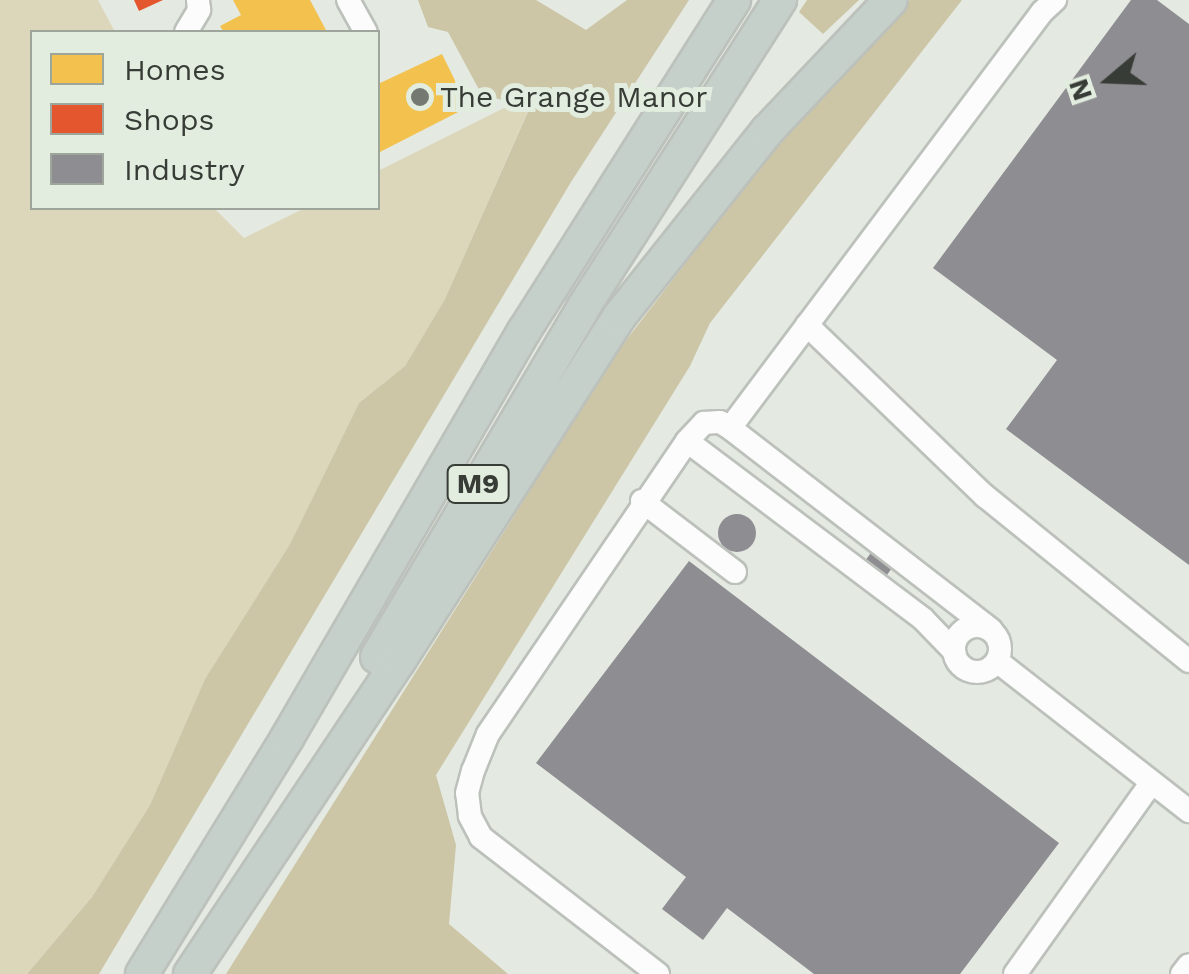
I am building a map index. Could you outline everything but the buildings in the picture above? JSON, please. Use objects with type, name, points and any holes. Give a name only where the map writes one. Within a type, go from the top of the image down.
[{"type":"highway","name":"M9","points":[[142,974],[287,738],[524,331],[734,0]]},
{"type":"highway","name":"M9","points":[[188,974],[312,771],[573,324],[780,0]]},
{"type":"highway","points":[[188,974],[399,661],[620,317],[767,131],[891,0]]},
{"type":"street","points":[[187,30],[199,10],[198,0]]},
{"type":"street","points":[[348,0],[365,30]]},
{"type":"street","points":[[730,428],[1055,0]]},
{"type":"street","points":[[807,326],[986,496],[1189,661]]},
{"type":"street","points":[[658,974],[496,854],[475,826],[468,794],[488,734],[642,500],[686,441],[704,423],[720,422],[730,428],[991,630],[1000,644],[997,661],[985,671],[969,671],[958,662],[954,650],[922,620],[686,441]]},
{"type":"street","points":[[642,500],[736,572]]},
{"type":"street","points":[[954,650],[962,630],[978,626],[991,630]]},
{"type":"street","points":[[997,661],[1189,811]]},
{"type":"street","points":[[1015,974],[1151,783]]},
{"type":"street","points":[[1182,974],[1189,965]]},
{"type":"shaded area","points":[[0,0],[98,0],[114,30],[30,30],[30,210],[216,210],[244,238],[301,210],[380,210],[380,170],[514,103],[530,106],[445,299],[405,366],[359,403],[290,544],[205,679],[150,805],[92,897],[27,974],[0,974]]},
{"type":"shaded area","points":[[418,0],[536,0],[586,30],[627,0],[689,0],[571,182],[99,974],[27,974],[92,897],[150,805],[205,679],[290,544],[359,403],[405,366],[445,299],[530,107],[482,95],[448,32],[428,27]]},
{"type":"shaded area","points":[[807,0],[859,0],[823,34],[799,12]]},
{"type":"shaded area","points":[[910,0],[962,0],[710,323],[690,366],[436,775],[456,845],[449,924],[508,974],[226,974],[617,352],[795,121]]},
{"type":"place","name":"The Grange Manor","points":[[420,97]]}]
